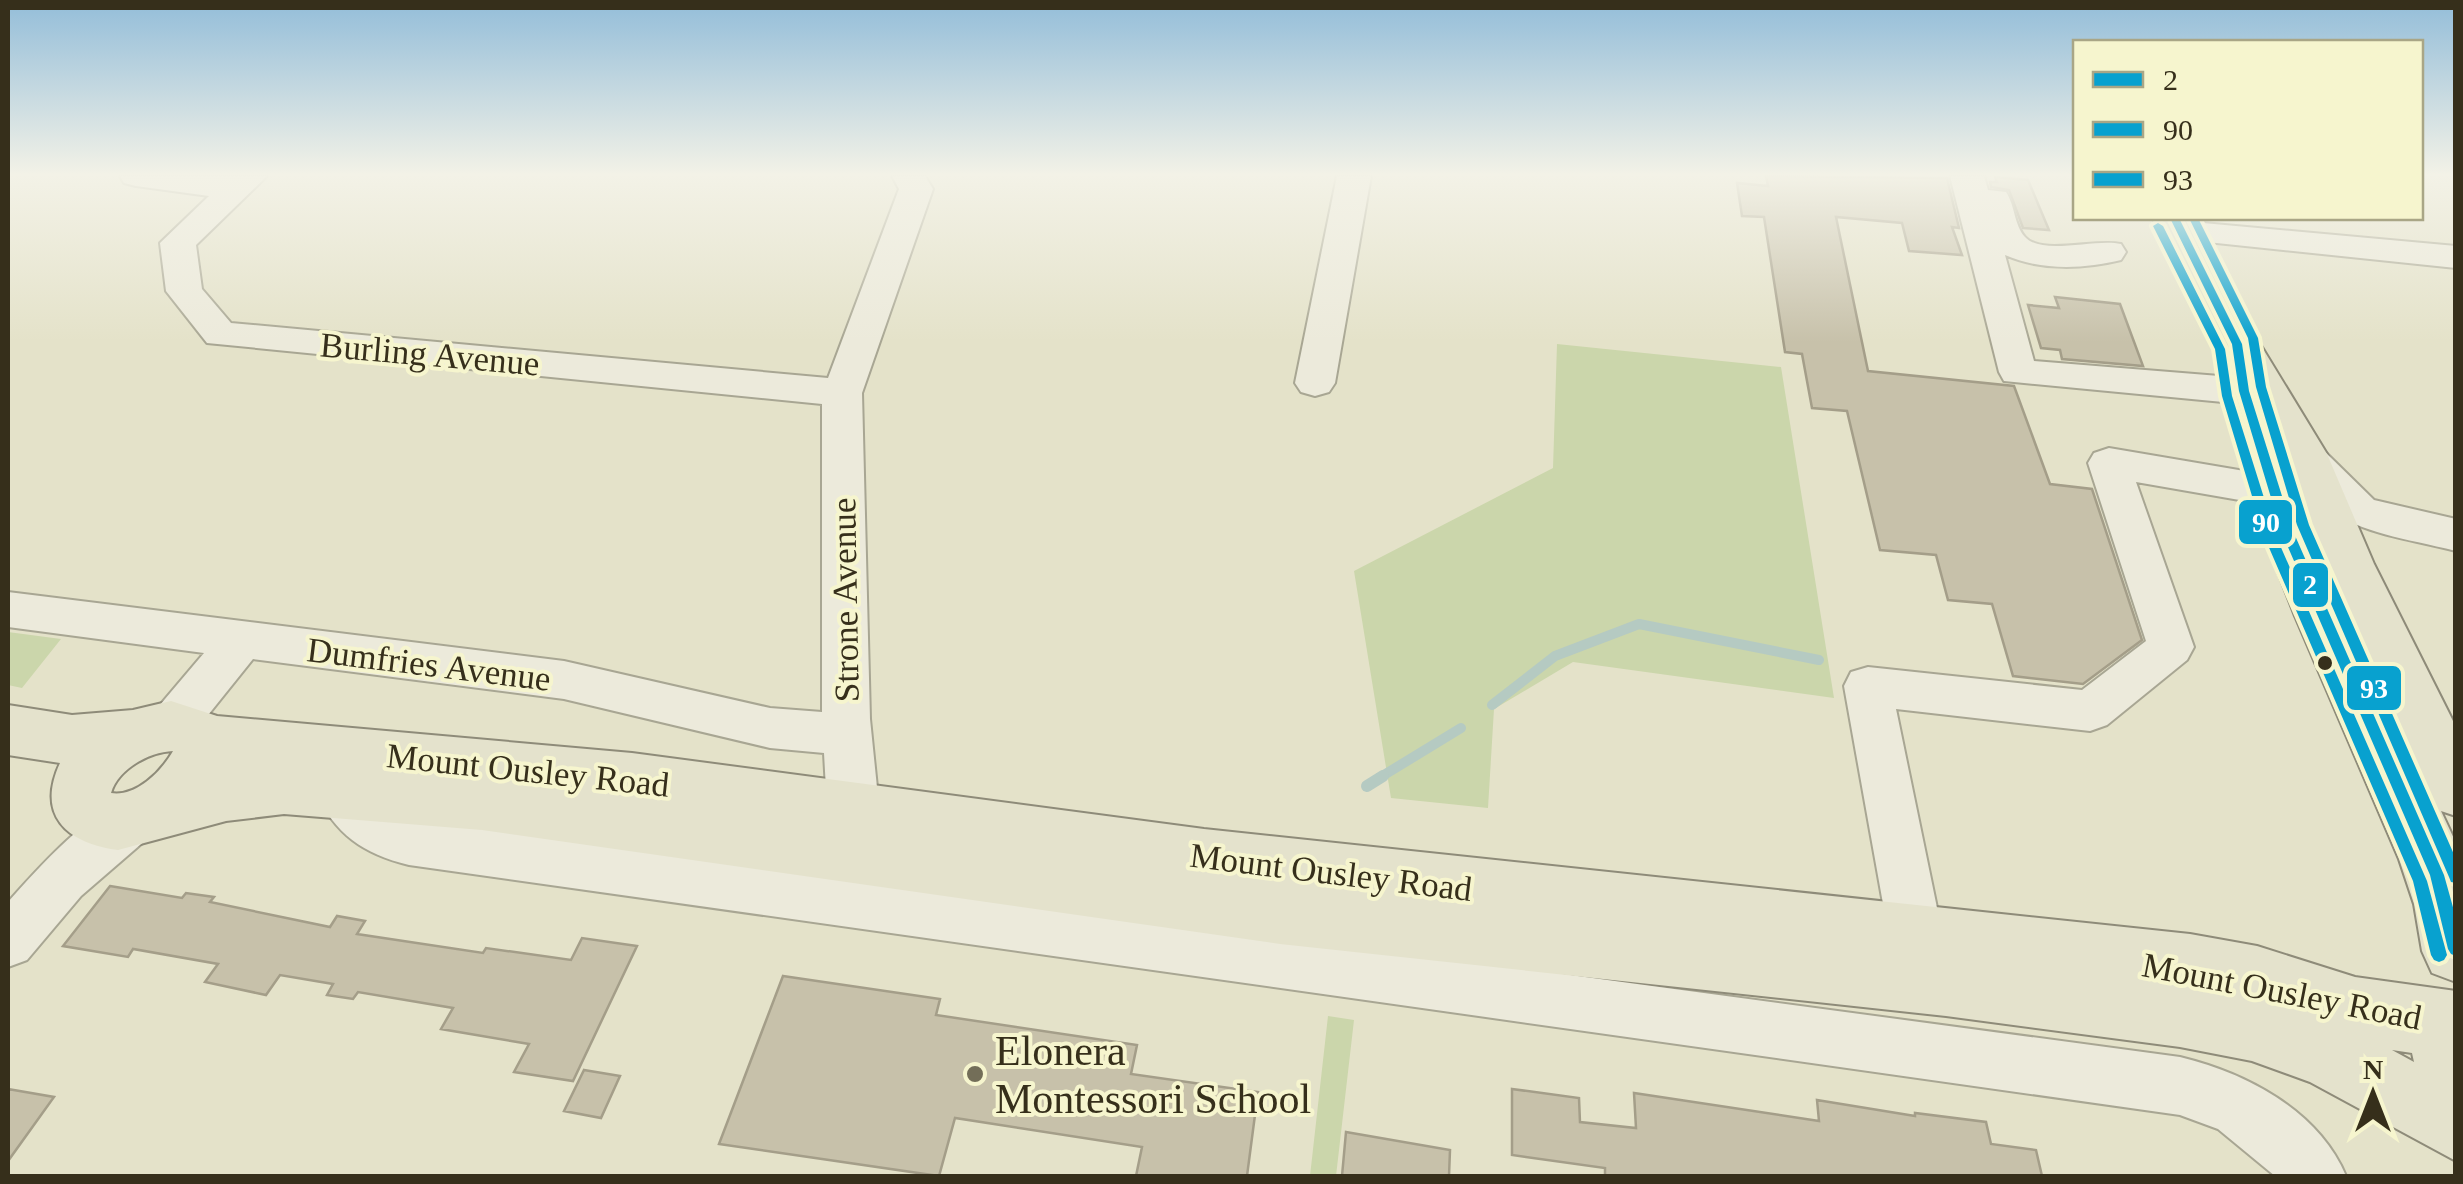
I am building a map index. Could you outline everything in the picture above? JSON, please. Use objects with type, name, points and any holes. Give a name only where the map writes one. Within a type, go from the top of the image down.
[{"type":"main road","points":[[2181,231],[2288,472],[2347,564],[2456,790]]},
{"type":"main road","points":[[2288,472],[2305,578],[2437,875],[2456,951]]},
{"type":"main road","name":"Mount Ousley Road","points":[[8,730],[72,740],[169,734],[302,752],[522,767],[853,807],[1931,960],[2252,1028],[2355,1066],[2456,1125]]},
{"type":"main road","points":[[8,764],[114,809],[171,800],[196,775],[203,762],[169,734]]},
{"type":"main road","name":"Mount Ousley Road","points":[[114,809],[256,789],[340,790],[482,803],[1280,914],[1931,960],[2224,972],[2355,1011],[2456,1025]]},
{"type":"main road","points":[[2456,1025],[2447,1049],[2456,1088]]},
{"type":"street","name":"Burling Avenue","points":[[191,231],[178,243],[184,292],[220,334],[842,392]]},
{"type":"street","points":[[842,392],[901,231]]},
{"type":"street","points":[[1315,383],[1344,231]]},
{"type":"street","points":[[1981,231],[2018,372],[2241,368]]},
{"type":"street","points":[[2008,231],[2014,246],[2026,252],[2074,256],[2108,252]]},
{"type":"street","points":[[2239,231],[2456,257]]},
{"type":"street","name":"Strone Avenue","points":[[842,392],[847,734],[853,807]]},
{"type":"street","points":[[1892,1047],[1931,1017],[1931,960],[1868,686],[2090,711],[2170,647],[2109,463],[2288,472],[2361,512],[2456,536]]},
{"type":"street","points":[[2347,564],[2354,546],[2369,537],[2456,536]]},
{"type":"street","name":"Dumfries Avenue","points":[[8,610],[564,680],[770,728],[847,734]]},
{"type":"street","points":[[169,734],[242,640]]},
{"type":"street","name":"Mount Ousley Road","points":[[340,790],[360,823],[402,841],[2208,1092],[2260,1121],[2315,1176]]},
{"type":"street","points":[[21,925],[92,851],[114,809]]},
{"type":"green space","points":[[1557,344],[1781,367],[1834,698],[1573,662],[1494,709],[1488,808],[1391,798],[1354,571],[1553,468]]},
{"type":"green space","points":[[8,632],[61,639],[22,688],[8,685]]},
{"type":"green space","points":[[1328,1016],[1354,1020],[1336,1176],[1310,1176]]},
{"type":"building","points":[[1766,231],[1839,231],[1868,371],[2014,386],[2050,484],[2092,489],[2142,640],[2083,684],[2013,676],[1992,604],[1948,600],[1936,555],[1880,550],[1847,411],[1812,408],[1802,354],[1785,352]]},
{"type":"building","points":[[1904,231],[1954,231],[1962,255],[1909,251]]},
{"type":"building","points":[[2055,297],[2120,304],[2143,366],[2062,359],[2060,350],[2041,348],[2028,305],[2059,308]]},
{"type":"building","points":[[110,886],[182,898],[186,893],[214,897],[210,902],[330,927],[337,916],[365,921],[357,934],[483,953],[486,948],[571,960],[582,938],[637,946],[573,1081],[514,1072],[529,1044],[441,1029],[453,1008],[358,992],[353,999],[327,995],[333,984],[280,975],[266,995],[205,982],[218,964],[133,949],[128,957],[63,946]]},
{"type":"building","points":[[783,976],[940,999],[936,1015],[1137,1045],[1131,1074],[1258,1092],[1247,1176],[1136,1176],[1142,1147],[955,1118],[939,1176],[719,1144]]},
{"type":"building","points":[[584,1070],[620,1076],[601,1118],[564,1111]]},
{"type":"building","points":[[8,1089],[54,1097],[8,1161]]},
{"type":"building","points":[[1512,1089],[1579,1098],[1580,1122],[1636,1128],[1634,1093],[1819,1121],[1817,1100],[1915,1116],[1986,1122],[1991,1144],[2036,1150],[2042,1176],[1605,1176],[1605,1168],[1512,1155]]},
{"type":"building","points":[[1346,1132],[1450,1150],[1449,1176],[1342,1176]]},
{"type":"waterway","points":[[1492,705],[1555,656],[1639,624],[1819,660]]},
{"type":"waterway","points":[[1379,778],[1461,728]]},
{"type":"waterway","points":[[1367,786],[1383,776]]},
{"type":"transit line","name":"90","points":[[2161,231],[2220,349],[2227,396],[2270,536],[2420,881],[2439,955]]},
{"type":"transit line","name":"2","points":[[2181,231],[2237,344],[2244,391],[2287,531],[2437,875],[2456,949]]},
{"type":"transit line","name":"93","points":[[2200,231],[2253,338],[2261,387],[2303,525],[2456,877]]},
{"type":"place","name":"Elonera Montessori School","points":[[975,1074]]}]
